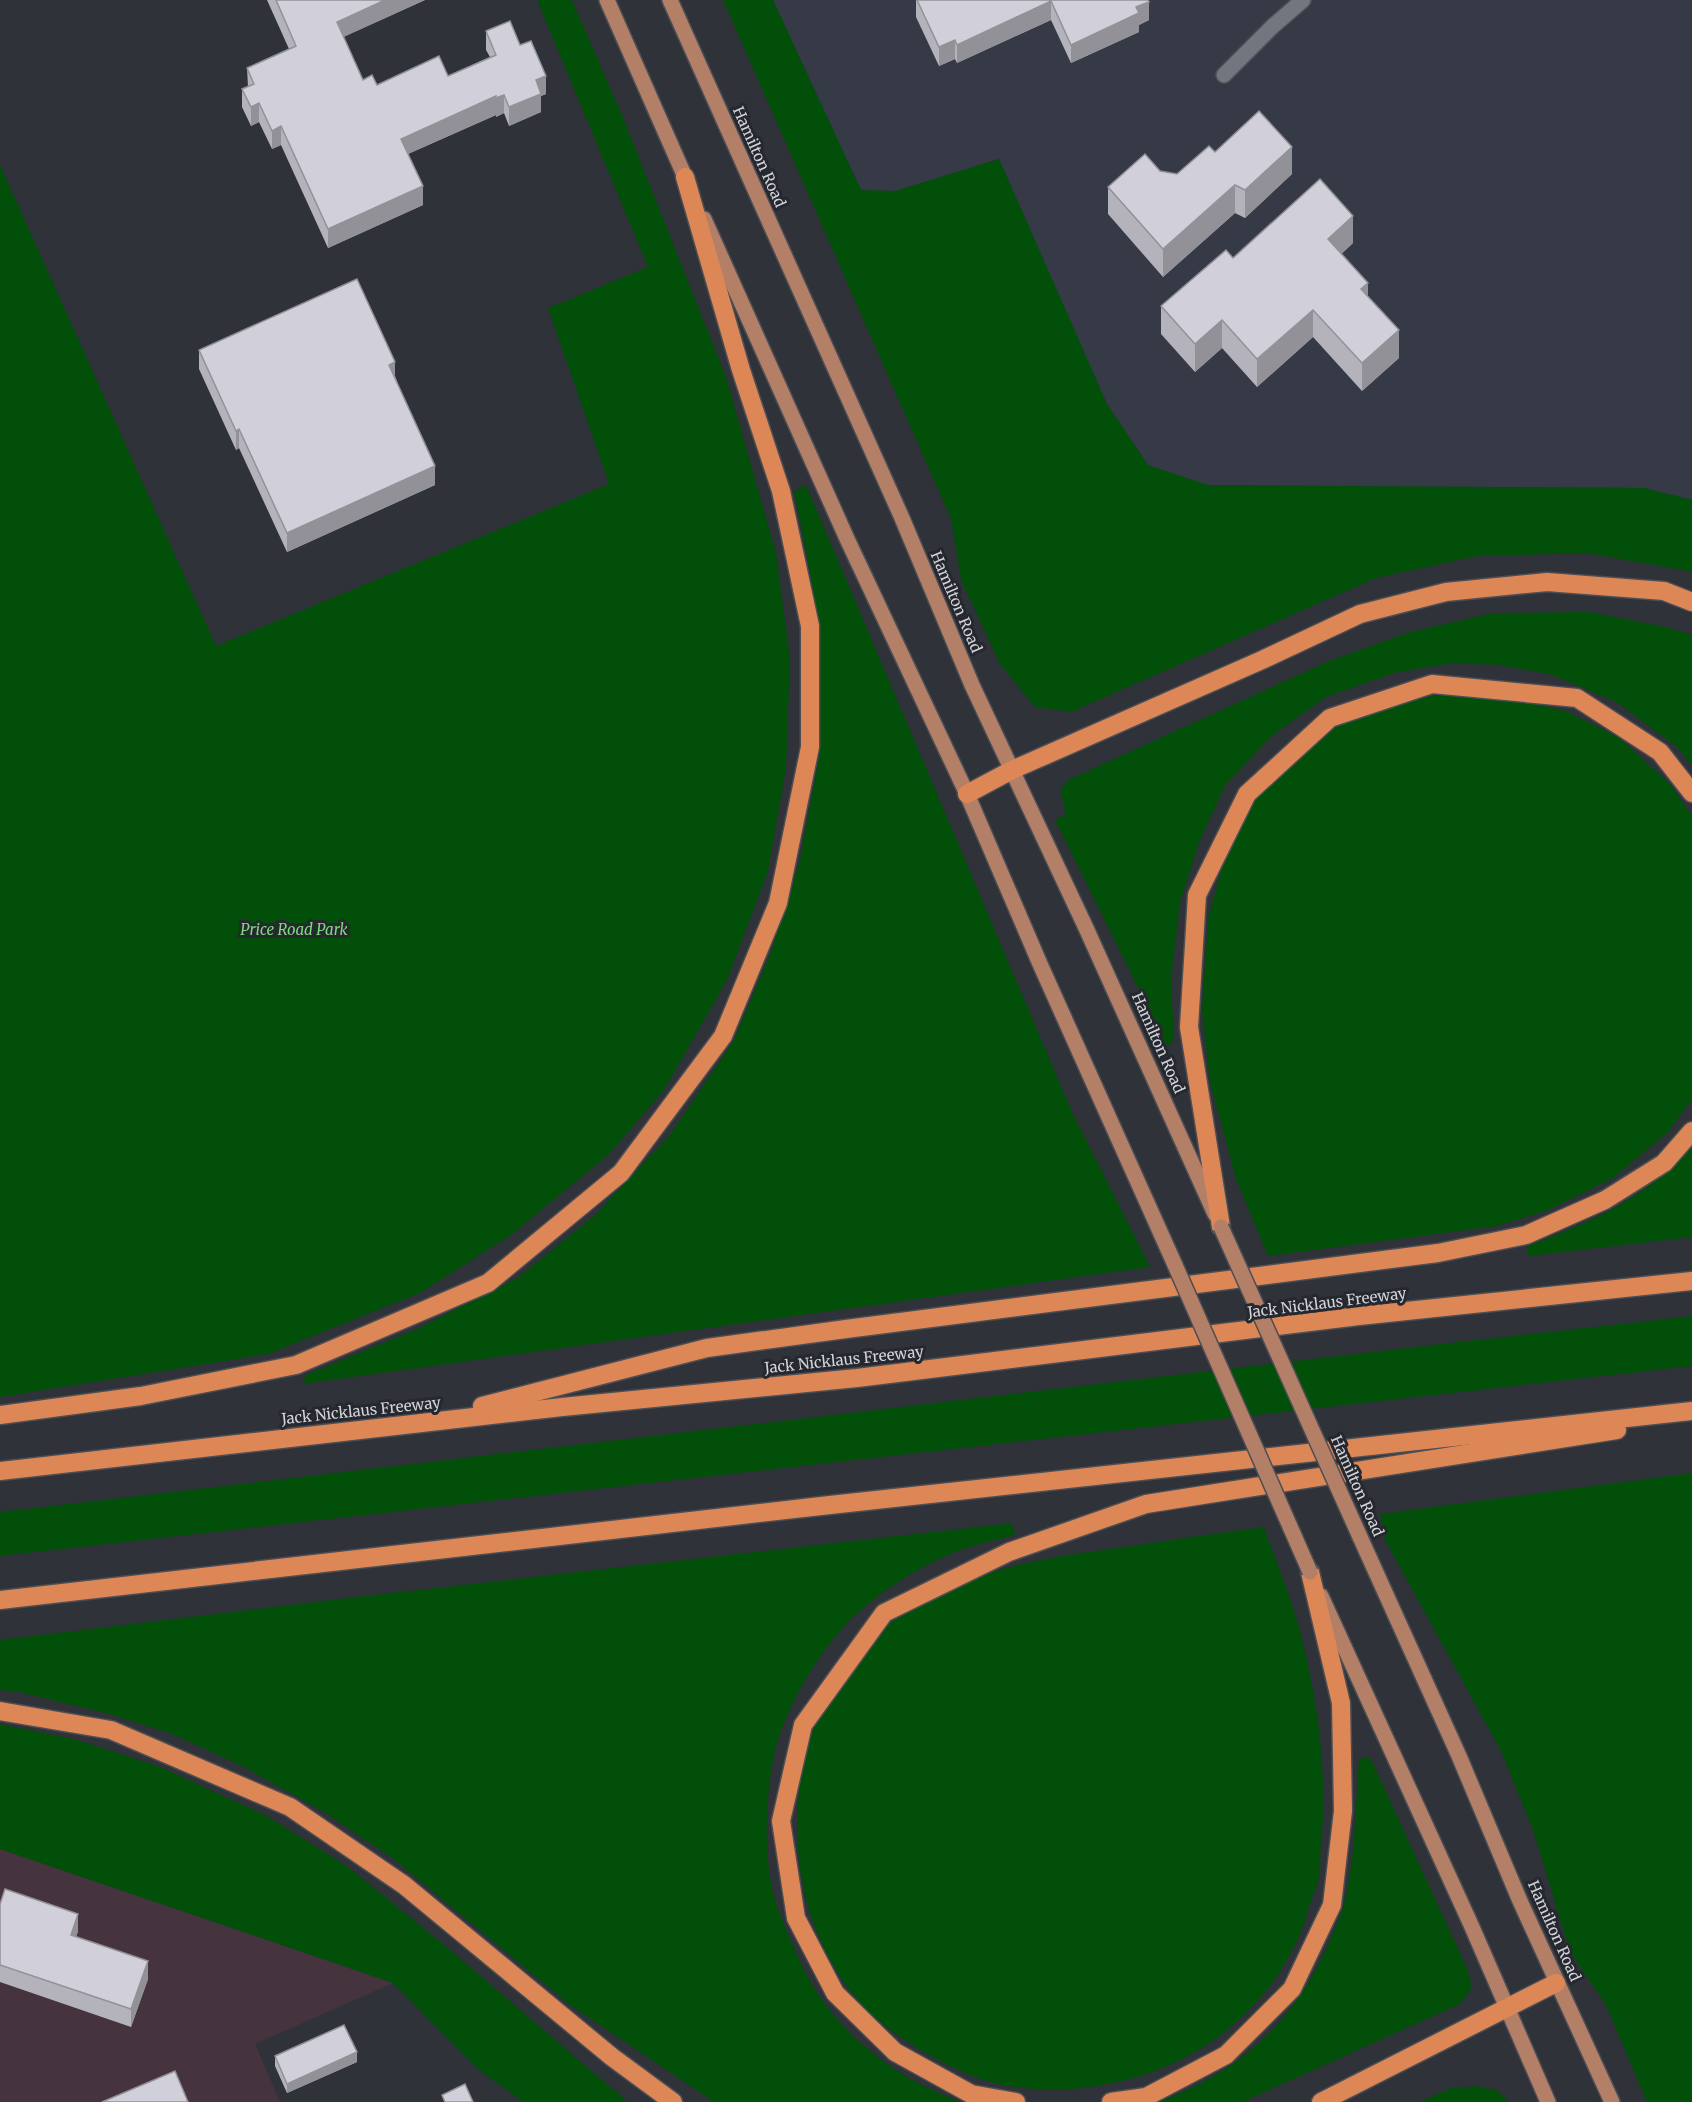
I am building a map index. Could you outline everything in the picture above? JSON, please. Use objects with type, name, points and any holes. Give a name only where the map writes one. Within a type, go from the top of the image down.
[{"type":"highway","points":[[0,1415],[141,1396],[296,1365],[488,1283],[621,1173],[723,1036],[778,903],[810,747],[810,626],[781,491],[741,370],[685,177]]},
{"type":"highway","points":[[967,794],[1012,770],[1262,660],[1360,614],[1446,592],[1547,582],[1664,591],[1692,602]]},
{"type":"highway","points":[[1221,1227],[1189,1027],[1197,895],[1247,794],[1330,718],[1432,684],[1577,698],[1660,752],[1692,793]]},
{"type":"highway","points":[[417,1423],[707,1348],[1438,1253],[1526,1235],[1605,1200],[1664,1163],[1692,1131]]},
{"type":"highway","name":"Jack Nicklaus Freeway","points":[[0,1471],[562,1407],[857,1378],[1359,1316],[1692,1281]]},
{"type":"highway","points":[[0,1600],[842,1503],[1692,1411]]},
{"type":"highway","points":[[1016,2102],[971,2094],[896,2052],[835,1993],[796,1918],[781,1821],[803,1725],[884,1612],[1009,1552],[1146,1504],[1692,1419]]},
{"type":"highway","points":[[1111,2102],[1146,2097],[1226,2055],[1292,1989],[1332,1905],[1342,1811],[1341,1703],[1310,1572]]},
{"type":"highway","points":[[0,1711],[111,1730],[290,1807],[404,1884],[612,2057],[673,2102]]},
{"type":"highway","points":[[1321,2102],[1556,1983]]},
{"type":"main road","points":[[607,0],[844,531],[967,794],[1310,1572],[1548,2102]]},
{"type":"main road","name":"Hamilton Road","points":[[670,0],[902,518],[972,685],[1221,1227],[1454,1745],[1556,1983],[1612,2102]]},
{"type":"street","points":[[1224,75],[1303,0]]},
{"type":"shaded area","points":[[773,0],[1692,0],[1692,500],[1644,488],[1208,485],[1148,465],[1107,404],[999,159],[895,191],[861,190]]},
{"type":"shaded area","points":[[0,1849],[393,1983],[255,2044],[280,2102],[0,2102]]},
{"type":"green space","name":"Price Road Park","points":[[537,0],[572,0],[624,120],[726,377],[776,553],[790,659],[786,768],[768,871],[727,980],[664,1090],[609,1154],[511,1235],[420,1293],[268,1354],[0,1397],[0,165],[216,646],[609,484],[548,308],[648,267]]},
{"type":"green space","points":[[723,0],[773,0],[861,190],[895,191],[999,159],[1107,404],[1148,465],[1208,485],[1644,488],[1692,500],[1692,572],[1587,553],[1477,556],[1376,578],[1071,712],[1035,707],[1000,664],[961,580],[951,519]]},
{"type":"green space","points":[[806,485],[1072,1112],[1150,1267],[302,1384],[306,1375],[417,1329],[516,1279],[594,1216],[670,1135],[734,1040],[771,952],[800,860],[819,758],[819,667],[812,583],[794,491]]},
{"type":"green space","points":[[1590,612],[1670,628],[1692,635],[1692,766],[1678,748],[1618,703],[1553,675],[1500,665],[1451,663],[1394,673],[1326,697],[1273,735],[1226,784],[1199,842],[1180,903],[1171,978],[1174,1041],[1167,1046],[1055,820],[1066,814],[1060,790],[1068,780],[1329,661],[1407,633],[1492,613]]},
{"type":"green space","points":[[1436,695],[1501,696],[1566,711],[1618,737],[1670,784],[1692,816],[1692,1099],[1668,1132],[1613,1178],[1548,1210],[1497,1226],[1268,1256],[1236,1179],[1210,1082],[1202,1010],[1208,918],[1227,849],[1257,796],[1297,758],[1337,726],[1383,708]]},
{"type":"green space","points":[[1692,1145],[1692,1237],[1528,1256],[1527,1246],[1592,1219],[1638,1193],[1657,1179]]},
{"type":"green space","points":[[1692,1316],[1692,1366],[0,1556],[0,1512]]},
{"type":"green space","points":[[1692,1473],[1692,2102],[1647,2102],[1606,2005],[1570,1952],[1533,1830],[1501,1751],[1385,1540],[1380,1514]]},
{"type":"green space","points":[[1012,1523],[1015,1535],[979,1544],[943,1557],[896,1584],[866,1605],[831,1641],[811,1670],[786,1719],[775,1751],[767,1806],[767,1846],[775,1900],[785,1928],[813,1985],[845,2028],[874,2054],[907,2077],[961,2102],[714,2102],[570,2005],[395,1860],[324,1812],[242,1766],[172,1734],[109,1714],[19,1692],[0,1690],[0,1640],[356,1597]]},
{"type":"green space","points":[[1264,1527],[1293,1608],[1307,1660],[1317,1713],[1323,1792],[1318,1881],[1300,1935],[1272,1983],[1238,2021],[1198,2050],[1152,2072],[1084,2088],[1037,2089],[992,2082],[944,2063],[888,2028],[866,2009],[844,1981],[826,1951],[812,1919],[803,1884],[798,1849],[797,1814],[808,1745],[821,1712],[847,1673],[870,1644],[896,1619],[958,1584],[1011,1567],[1066,1555]]},
{"type":"green space","points":[[0,1724],[74,1739],[158,1766],[267,1816],[348,1867],[443,1944],[628,2102],[523,2102],[478,2069],[393,1983],[0,1849]]},
{"type":"green space","points":[[1370,1757],[1466,1966],[1471,1983],[1467,1995],[1458,2005],[1242,2102],[1158,2102],[1188,2090],[1240,2058],[1263,2039],[1301,1994],[1317,1967],[1343,1908],[1353,1853],[1359,1759]]},
{"type":"green space","points":[[1478,2086],[1498,2091],[1509,2102],[1420,2102],[1451,2088]]},
{"type":"building","points":[[276,0],[385,0],[337,22],[363,80],[372,75],[377,85],[439,56],[448,76],[496,55],[486,31],[510,21],[520,45],[531,41],[546,76],[536,80],[541,94],[509,107],[504,95],[496,98],[496,96],[401,139],[423,186],[328,229],[281,126],[272,131],[259,103],[251,107],[242,89],[254,84],[247,68],[296,46]]},
{"type":"building","points":[[917,0],[1148,0],[1149,2],[1136,7],[1139,13],[1071,45],[1051,1],[957,45],[955,40],[939,47]]},
{"type":"building","points":[[1259,111],[1292,147],[1245,190],[1235,185],[1163,249],[1108,187],[1145,154],[1160,171],[1177,174],[1209,146],[1215,152]]},
{"type":"building","points":[[1320,179],[1353,216],[1328,239],[1368,283],[1361,289],[1399,330],[1362,363],[1313,310],[1257,359],[1222,320],[1195,344],[1161,306],[1226,250],[1233,258]]},
{"type":"building","points":[[357,279],[395,362],[389,365],[435,466],[287,533],[239,429],[236,431],[199,350]]},
{"type":"building","points":[[5,1889],[78,1914],[71,1935],[148,1961],[131,2009],[0,1965],[0,1904]]},
{"type":"building","points":[[344,2025],[357,2052],[287,2084],[275,2056]]},
{"type":"building","points":[[175,2071],[188,2102],[102,2102]]},
{"type":"building","points":[[465,2084],[473,2102],[445,2102],[442,2095]]}]
